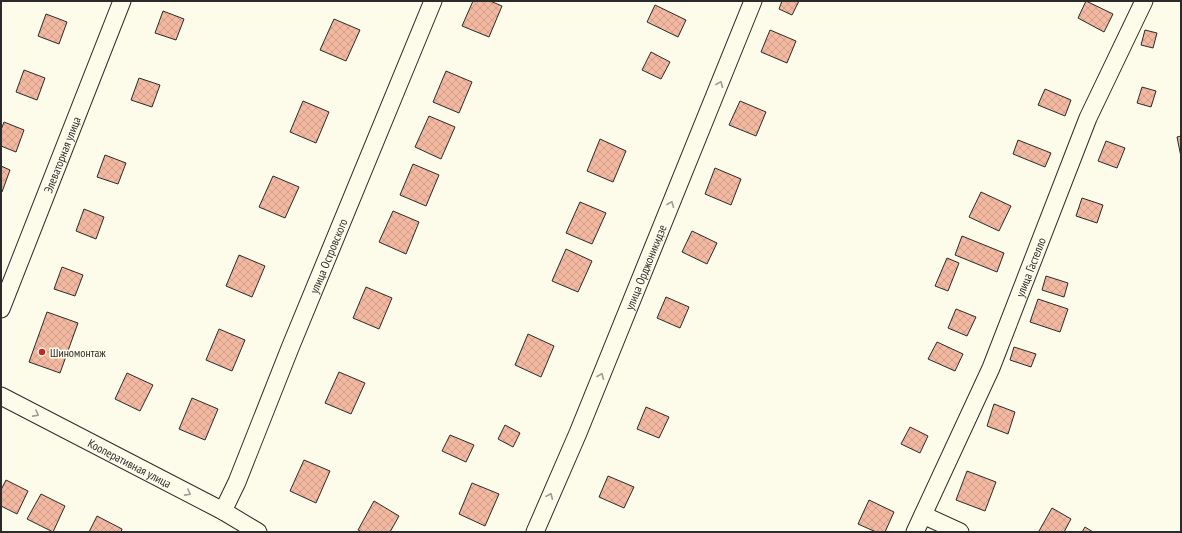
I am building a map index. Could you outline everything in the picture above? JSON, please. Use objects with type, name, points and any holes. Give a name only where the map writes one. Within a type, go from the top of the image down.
[{"type":"street","name":"Элеваторная улица","points":[[1,309],[122,1]]},
{"type":"street","name":"улица Островского","points":[[223,511],[237,482],[290,348],[433,1]]},
{"type":"street","name":"улица Орджоникидзе","points":[[535,532],[578,433],[754,1]]},
{"type":"street","name":"улица Гастелло","points":[[915,532],[991,368],[1088,118],[1144,1]]},
{"type":"street","name":"Кооперативная улица","points":[[1,396],[223,511],[258,532]]},
{"type":"street","points":[[923,514],[960,532]]},
{"type":"building","points":[[473,1],[490,1],[502,6],[489,37],[462,26]]},
{"type":"building","points":[[782,1],[799,1],[792,15],[779,9]]},
{"type":"building","points":[[1086,1],[1113,14],[1104,32],[1078,18]]},
{"type":"building","points":[[655,5],[686,20],[678,37],[647,22]]},
{"type":"building","points":[[163,11],[184,19],[176,40],[155,33]]},
{"type":"building","points":[[46,14],[67,22],[59,44],[38,36]]},
{"type":"building","points":[[334,19],[360,30],[346,61],[320,50]]},
{"type":"building","points":[[770,30],[796,41],[787,63],[761,52]]},
{"type":"building","points":[[1145,30],[1157,33],[1153,48],[1141,45]]},
{"type":"building","points":[[651,52],[670,62],[661,79],[642,70]]},
{"type":"building","points":[[24,70],[45,78],[37,100],[16,92]]},
{"type":"building","points":[[446,71],[472,82],[459,113],[433,102]]},
{"type":"building","points":[[139,78],[160,85],[152,107],[131,100]]},
{"type":"building","points":[[1142,87],[1156,91],[1151,107],[1137,103]]},
{"type":"building","points":[[1045,89],[1071,100],[1065,116],[1038,105]]},
{"type":"building","points":[[303,101],[329,112],[316,143],[290,132]]},
{"type":"building","points":[[740,101],[766,112],[756,136],[729,125]]},
{"type":"building","points":[[429,116],[455,127],[441,159],[415,147]]},
{"type":"building","points":[[4,122],[24,130],[16,152],[1,146],[1,130]]},
{"type":"building","points":[[1181,136],[1181,157],[1177,137]]},
{"type":"building","points":[[600,139],[626,151],[613,182],[587,171]]},
{"type":"building","points":[[1018,140],[1051,153],[1045,167],[1013,154]]},
{"type":"building","points":[[1106,141],[1125,148],[1117,168],[1098,161]]},
{"type":"building","points":[[105,155],[126,163],[118,184],[97,177]]},
{"type":"building","points":[[413,164],[439,175],[426,206],[400,195]]},
{"type":"building","points":[[1,166],[10,170],[2,192],[1,191]]},
{"type":"building","points":[[715,168],[741,179],[731,205],[705,194]]},
{"type":"building","points":[[273,176],[299,187],[285,218],[259,207]]},
{"type":"building","points":[[981,192],[1011,206],[999,231],[969,217]]},
{"type":"building","points":[[1082,198],[1103,205],[1097,223],[1076,216]]},
{"type":"building","points":[[580,202],[606,213],[592,244],[566,233]]},
{"type":"building","points":[[84,209],[104,217],[96,239],[76,231]]},
{"type":"building","points":[[393,211],[419,222],[406,254],[379,242]]},
{"type":"building","points":[[692,231],[717,243],[707,264],[682,252]]},
{"type":"building","points":[[962,236],[1004,253],[997,272],[955,255]]},
{"type":"building","points":[[566,249],[592,261],[578,292],[552,281]]},
{"type":"building","points":[[239,255],[265,266],[252,297],[226,286]]},
{"type":"building","points":[[947,258],[959,263],[948,291],[935,286]]},
{"type":"building","points":[[62,267],[83,275],[75,296],[54,289]]},
{"type":"building","points":[[1046,276],[1068,283],[1064,297],[1042,290]]},
{"type":"building","points":[[366,287],[392,298],[379,329],[353,318]]},
{"type":"building","points":[[666,297],[689,307],[680,328],[657,318]]},
{"type":"building","points":[[1038,299],[1068,309],[1060,332],[1030,322]]},
{"type":"building","points":[[956,309],[976,317],[967,336],[948,328]]},
{"type":"building","points":[[47,312],[78,323],[60,373],[29,362]]},
{"type":"building","points":[[219,329],[245,340],[232,371],[206,360]]},
{"type":"building","points":[[528,334],[554,346],[541,377],[515,365]]},
{"type":"building","points":[[937,342],[963,354],[955,371],[928,359]]},
{"type":"building","points":[[1014,347],[1036,354],[1031,367],[1010,360]]},
{"type":"building","points":[[339,372],[365,383],[351,414],[325,403]]},
{"type":"building","points":[[127,373],[153,385],[140,411],[115,399]]},
{"type":"building","points":[[192,398],[218,409],[205,440],[179,429]]},
{"type":"building","points":[[994,404],[1015,412],[1008,434],[987,426]]},
{"type":"building","points":[[646,407],[669,417],[659,438],[637,429]]},
{"type":"building","points":[[505,425],[520,433],[513,447],[498,439]]},
{"type":"building","points":[[910,427],[928,436],[920,453],[901,444]]},
{"type":"building","points":[[450,435],[474,445],[466,462],[442,451]]},
{"type":"building","points":[[304,460],[330,471],[316,503],[290,491]]},
{"type":"building","points":[[967,471],[996,482],[985,511],[956,500]]},
{"type":"building","points":[[608,476],[634,487],[624,508],[599,497]]},
{"type":"building","points":[[6,480],[28,491],[17,514],[1,506],[1,490]]},
{"type":"building","points":[[472,483],[499,494],[485,526],[459,514]]},
{"type":"building","points":[[41,494],[65,506],[53,532],[27,519]]},
{"type":"building","points":[[869,500],[894,512],[885,532],[876,532],[858,524]]},
{"type":"building","points":[[374,501],[399,516],[390,532],[362,532],[358,530]]},
{"type":"building","points":[[1052,508],[1071,519],[1064,532],[1039,531]]},
{"type":"building","points":[[97,516],[122,529],[121,532],[89,532]]},
{"type":"building","points":[[1085,527],[1093,532],[1082,532]]},
{"type":"place","name":"Шиномонтаж","points":[[42,352]]}]
